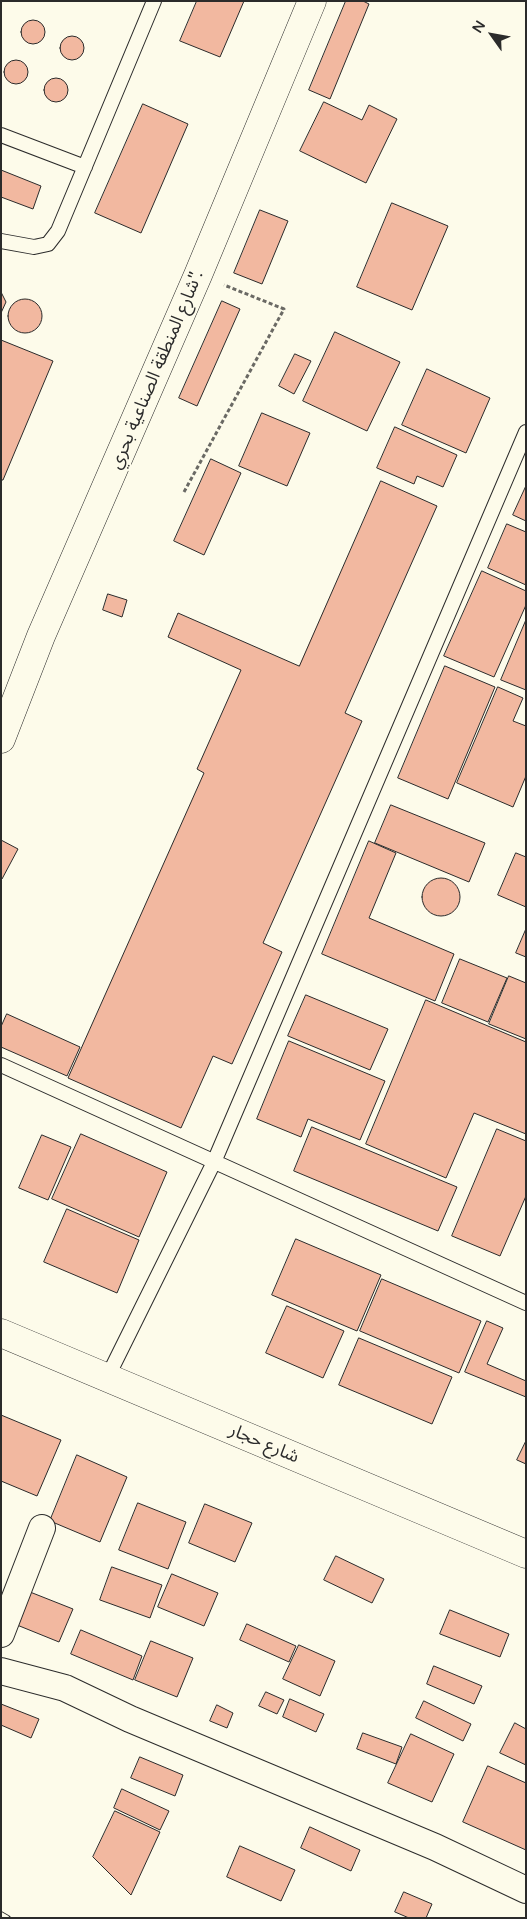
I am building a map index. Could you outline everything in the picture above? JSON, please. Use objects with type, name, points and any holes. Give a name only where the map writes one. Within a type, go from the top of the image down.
[{"type":"street","name":"شارع المنطقة الصناعية بحري\".","points":[[1,739],[41,636],[198,275],[312,1]]},
{"type":"street","name":"شارع حجار","points":[[1,1333],[526,1554]]},
{"type":"street","points":[[1,1634],[42,1528]]},
{"type":"street","points":[[1,1671],[65,1688],[130,1719],[435,1846],[526,1890]]},
{"type":"lane","points":[[1,241],[34,247],[48,244],[58,231],[154,1]]},
{"type":"lane","points":[[1,135],[85,167]]},
{"type":"lane","points":[[107,1378],[214,1162],[526,432]]},
{"type":"lane","points":[[1,1065],[526,1303]]},
{"type":"path","points":[[184,492],[284,309],[198,275]]},
{"type":"building","points":[[197,1],[244,1],[220,57],[180,41]]},
{"type":"building","points":[[346,1],[363,1],[369,4],[330,99],[309,90]]},
{"type":"building","points":[[33,20],[41,24],[45,32],[41,40],[33,44],[25,40],[21,32],[25,24]]},
{"type":"building","points":[[72,36],[80,40],[84,48],[80,56],[72,60],[64,56],[60,48],[64,40]]},
{"type":"building","points":[[16,60],[24,64],[28,72],[24,80],[16,84],[8,80],[4,72],[8,64]]},
{"type":"building","points":[[56,78],[64,82],[68,90],[64,98],[56,102],[48,98],[44,90],[48,82]]},
{"type":"building","points":[[324,102],[362,120],[369,105],[397,119],[366,183],[300,151]]},
{"type":"building","points":[[143,104],[188,124],[141,233],[95,213]]},
{"type":"building","points":[[1,170],[41,186],[33,209],[1,197]]},
{"type":"building","points":[[392,203],[448,226],[412,310],[357,287]]},
{"type":"building","points":[[260,210],[288,221],[262,284],[234,273]]},
{"type":"building","points":[[1,292],[6,302],[1,313]]},
{"type":"building","points":[[25,299],[37,304],[42,316],[37,328],[25,333],[13,328],[8,316],[13,304]]},
{"type":"building","points":[[222,301],[240,309],[197,406],[179,398]]},
{"type":"building","points":[[335,332],[400,362],[367,431],[303,401]]},
{"type":"building","points":[[1,340],[53,361],[3,480],[1,480]]},
{"type":"building","points":[[295,354],[311,361],[294,394],[279,386]]},
{"type":"building","points":[[427,369],[490,398],[466,453],[402,425]]},
{"type":"building","points":[[262,413],[310,433],[287,486],[239,466]]},
{"type":"building","points":[[395,427],[457,455],[443,487],[417,476],[414,484],[377,468]]},
{"type":"building","points":[[211,459],[241,473],[204,555],[174,541]]},
{"type":"building","points":[[381,481],[437,506],[345,713],[362,721],[263,943],[282,952],[232,1064],[213,1056],[181,1128],[68,1078],[204,773],[197,769],[241,670],[168,637],[178,613],[299,666]]},
{"type":"building","points":[[526,486],[526,521],[513,515]]},
{"type":"building","points":[[507,524],[526,532],[526,585],[488,568]]},
{"type":"building","points":[[482,571],[526,591],[526,605],[494,677],[444,656]]},
{"type":"building","points":[[108,594],[127,600],[122,617],[103,610]]},
{"type":"building","points":[[526,620],[526,690],[501,680]]},
{"type":"building","points":[[445,666],[495,687],[448,799],[398,778]]},
{"type":"building","points":[[498,687],[523,698],[513,721],[526,726],[526,776],[513,807],[457,783]]},
{"type":"building","points":[[391,805],[485,843],[469,882],[375,843]]},
{"type":"building","points":[[1,840],[18,849],[2,879],[1,879]]},
{"type":"building","points":[[369,841],[396,853],[369,918],[454,954],[435,1001],[322,954]]},
{"type":"building","points":[[516,853],[526,857],[526,907],[498,895]]},
{"type":"building","points":[[441,878],[455,883],[460,897],[455,911],[441,916],[427,911],[422,897],[427,883]]},
{"type":"building","points":[[526,929],[526,957],[516,953]]},
{"type":"building","points":[[460,959],[507,978],[488,1022],[442,1003]]},
{"type":"building","points":[[509,976],[526,983],[526,1039],[489,1024]]},
{"type":"building","points":[[306,995],[388,1029],[370,1070],[288,1036]]},
{"type":"building","points":[[426,1000],[526,1042],[526,1134],[474,1113],[446,1178],[366,1144]]},
{"type":"building","points":[[7,1014],[80,1047],[67,1076],[1,1047],[1,1027]]},
{"type":"building","points":[[289,1041],[385,1081],[360,1140],[308,1119],[301,1137],[257,1119]]},
{"type":"building","points":[[312,1127],[457,1187],[438,1231],[294,1171]]},
{"type":"building","points":[[497,1129],[526,1141],[526,1196],[500,1256],[452,1236]]},
{"type":"building","points":[[81,1134],[167,1172],[139,1237],[52,1199]]},
{"type":"building","points":[[42,1135],[71,1147],[48,1200],[19,1188]]},
{"type":"building","points":[[67,1209],[139,1240],[117,1293],[44,1262]]},
{"type":"building","points":[[296,1239],[381,1275],[357,1331],[272,1295]]},
{"type":"building","points":[[382,1279],[481,1321],[459,1373],[360,1331]]},
{"type":"building","points":[[287,1306],[344,1331],[323,1378],[266,1353]]},
{"type":"building","points":[[487,1321],[503,1328],[487,1364],[526,1381],[526,1397],[465,1372]]},
{"type":"building","points":[[359,1338],[452,1377],[432,1424],[339,1385]]},
{"type":"building","points":[[1,1415],[61,1440],[37,1496],[1,1481]]},
{"type":"building","points":[[526,1441],[526,1464],[517,1460]]},
{"type":"building","points":[[77,1455],[127,1477],[100,1542],[50,1521]]},
{"type":"building","points":[[138,1503],[186,1522],[168,1569],[119,1550]]},
{"type":"building","points":[[205,1504],[252,1523],[235,1562],[189,1543]]},
{"type":"building","points":[[336,1556],[384,1579],[372,1603],[324,1580]]},
{"type":"building","points":[[112,1567],[162,1585],[150,1618],[100,1600]]},
{"type":"building","points":[[172,1574],[218,1593],[204,1626],[158,1607]]},
{"type":"building","points":[[30,1592],[73,1609],[59,1642],[17,1625]]},
{"type":"building","points":[[450,1610],[509,1634],[500,1657],[440,1634]]},
{"type":"building","points":[[247,1624],[296,1646],[289,1662],[240,1640]]},
{"type":"building","points":[[81,1630],[142,1656],[133,1680],[71,1654]]},
{"type":"building","points":[[151,1641],[193,1658],[177,1697],[135,1680]]},
{"type":"building","points":[[299,1645],[335,1661],[320,1696],[283,1679]]},
{"type":"building","points":[[434,1666],[482,1686],[474,1704],[427,1684]]},
{"type":"building","points":[[266,1692],[284,1700],[277,1714],[259,1706]]},
{"type":"building","points":[[290,1699],[324,1714],[316,1732],[283,1717]]},
{"type":"building","points":[[424,1701],[471,1724],[463,1741],[416,1718]]},
{"type":"building","points":[[1,1704],[39,1719],[31,1738],[1,1725]]},
{"type":"building","points":[[217,1705],[233,1713],[227,1728],[210,1721]]},
{"type":"building","points":[[515,1723],[526,1729],[526,1765],[500,1753]]},
{"type":"building","points":[[363,1733],[402,1747],[396,1764],[357,1749]]},
{"type":"building","points":[[411,1734],[454,1754],[432,1802],[388,1783]]},
{"type":"building","points":[[140,1757],[183,1775],[175,1796],[131,1778]]},
{"type":"building","points":[[488,1766],[526,1783],[526,1850],[463,1822]]},
{"type":"building","points":[[122,1789],[169,1811],[160,1830],[114,1808]]},
{"type":"building","points":[[115,1811],[160,1832],[131,1895],[93,1857]]},
{"type":"building","points":[[310,1827],[360,1850],[351,1871],[301,1848]]},
{"type":"building","points":[[240,1846],[295,1870],[281,1901],[227,1877]]},
{"type":"building","points":[[404,1892],[432,1904],[426,1918],[409,1918],[395,1912]]},
{"type":"railway","points":[[1,1914],[8,1918]]}]
